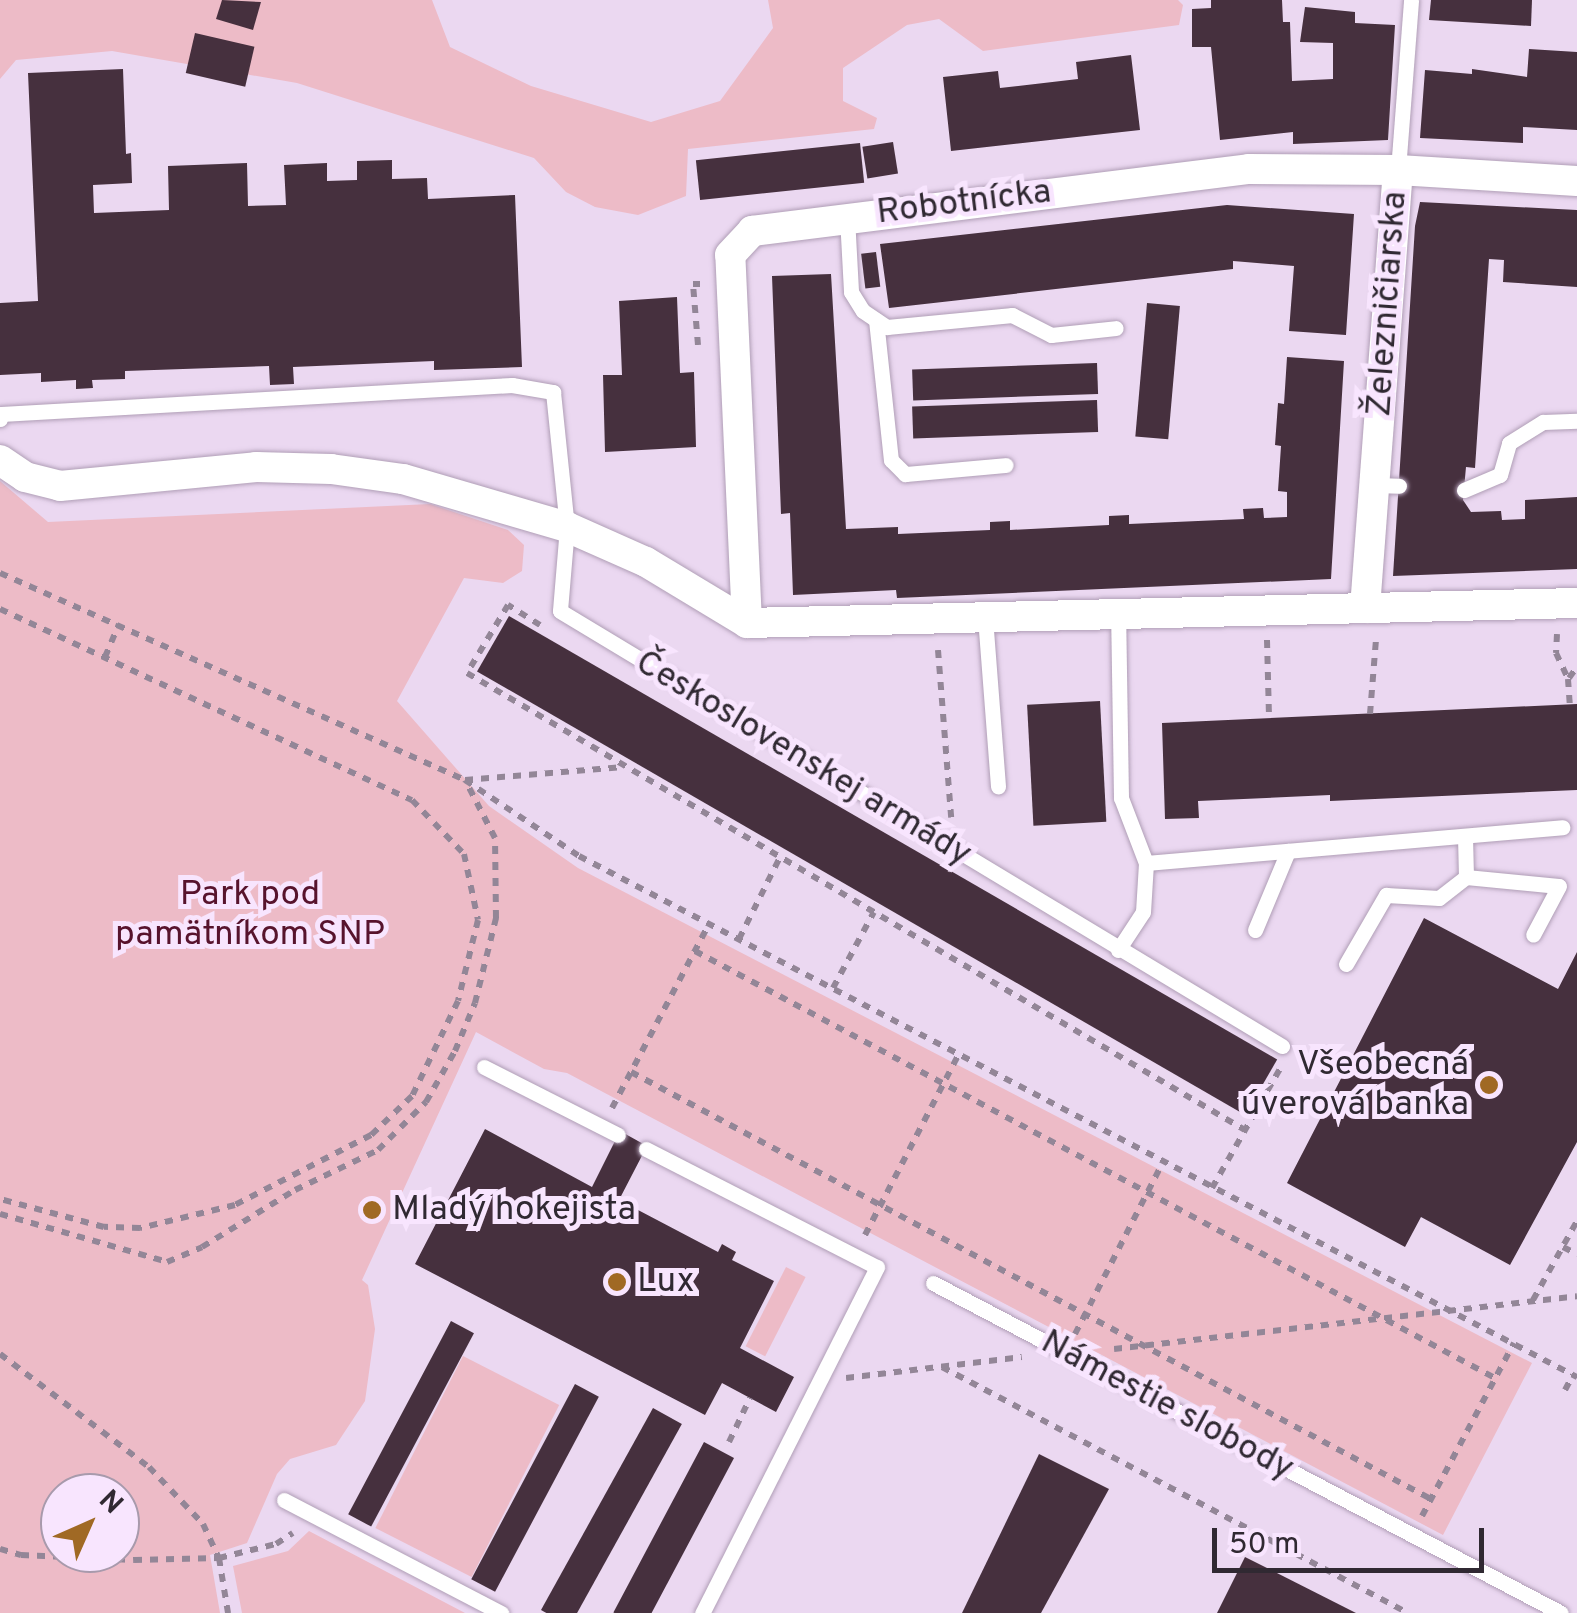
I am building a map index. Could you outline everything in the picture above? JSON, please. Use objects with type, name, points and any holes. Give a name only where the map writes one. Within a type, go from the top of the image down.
[{"type":"street","name":"Robotnícka","points":[[747,624],[730,255],[752,231],[847,216],[1249,170],[1398,170],[1577,181]]},
{"type":"street","name":"Železničiarska","points":[[1372,608],[1386,485],[1398,170]]},
{"type":"street","points":[[0,460],[25,477],[60,486],[256,467],[331,469],[403,479],[567,527],[646,562],[747,624],[1568,603]]},
{"type":"lane","name":"Železničiarska","points":[[1398,170],[1411,0]]},
{"type":"lane","points":[[847,216],[851,292],[863,311],[888,327],[1012,315],[1051,335],[1116,328]]},
{"type":"lane","points":[[876,320],[891,460],[904,474],[1006,464]]},
{"type":"lane","points":[[0,419],[2,414],[512,385],[552,392],[567,527]]},
{"type":"lane","points":[[1464,490],[1500,475],[1509,442],[1543,422],[1577,421]]},
{"type":"lane","name":"Československej armády","points":[[567,527],[560,611],[1282,1046]]},
{"type":"lane","points":[[1118,614],[1121,798],[1146,863],[1142,912],[1118,950]]},
{"type":"lane","points":[[985,617],[998,787]]},
{"type":"lane","points":[[1146,863],[1562,828]]},
{"type":"lane","points":[[1465,836],[1466,876]]},
{"type":"lane","points":[[1255,930],[1288,851]]},
{"type":"lane","points":[[1346,964],[1386,895],[1439,898],[1466,876],[1558,886],[1532,935]]},
{"type":"lane","points":[[484,1067],[618,1135]]},
{"type":"lane","points":[[646,1150],[877,1267],[702,1613]]},
{"type":"lane","name":"Námestie slobody","points":[[933,1283],[1562,1613]]},
{"type":"lane","points":[[284,1500],[502,1613]]},
{"type":"path","points":[[0,573],[465,780],[579,856],[1514,1342],[1575,1376],[1565,1390]]},
{"type":"path","points":[[1568,603],[1556,653],[1568,680],[1570,705]]},
{"type":"path","points":[[554,633],[508,606],[467,673],[1245,1130]]},
{"type":"path","points":[[1370,714],[1372,608]]},
{"type":"path","points":[[0,609],[412,800],[464,854],[478,920],[458,1000],[412,1096],[371,1135],[235,1205],[140,1228],[104,1226],[0,1199]]},
{"type":"path","points":[[1266,611],[1270,719]]},
{"type":"path","points":[[935,619],[954,850]]},
{"type":"path","points":[[105,657],[119,624]]},
{"type":"path","points":[[1568,680],[1577,667]]},
{"type":"path","points":[[465,780],[627,767]]},
{"type":"path","points":[[0,1214],[167,1262],[202,1247],[295,1190],[378,1150],[426,1102],[454,1051],[474,1003],[496,918],[495,838],[465,780]]},
{"type":"path","points":[[739,939],[780,857]]},
{"type":"path","points":[[834,988],[874,912]]},
{"type":"path","points":[[602,1127],[710,924]]},
{"type":"path","points":[[694,951],[1494,1378]]},
{"type":"path","points":[[1212,1188],[1283,1064],[1282,1046]]},
{"type":"path","points":[[854,1256],[959,1054]]},
{"type":"path","points":[[631,1072],[1431,1499]]},
{"type":"path","points":[[1066,1352],[1163,1162]]},
{"type":"path","points":[[1532,1301],[1577,1221]]},
{"type":"path","points":[[1563,1247],[1577,1254]]},
{"type":"path","points":[[820,1381],[1577,1296]]},
{"type":"path","points":[[1412,1535],[1514,1342]]},
{"type":"path","points":[[0,1354],[149,1466],[203,1524],[219,1558],[228,1613]]},
{"type":"path","points":[[941,1367],[1408,1613]]},
{"type":"path","points":[[729,1442],[750,1398]]},
{"type":"path","points":[[0,1550],[134,1560],[219,1558],[276,1544],[316,1517]]},
{"type":"green space","points":[[0,0],[432,0],[450,47],[531,86],[651,122],[720,101],[773,28],[768,0],[1178,0],[1183,5],[1179,25],[983,51],[939,19],[907,25],[843,68],[843,101],[877,118],[874,129],[688,149],[686,196],[638,215],[595,207],[566,192],[534,158],[297,83],[112,51],[16,60],[0,79]]},
{"type":"green space","name":"Park pod pamätníkom SNP","points":[[0,481],[48,522],[430,504],[508,530],[524,545],[522,571],[503,583],[464,578],[397,701],[489,806],[578,868],[1532,1363],[1443,1535],[567,1073],[544,1069],[476,1032],[362,1280],[368,1285],[375,1329],[365,1401],[336,1445],[290,1459],[277,1474],[247,1543],[210,1555],[220,1613],[0,1613]]},
{"type":"green space","points":[[786,1267],[806,1277],[765,1356],[746,1346]]},
{"type":"green space","points":[[463,1356],[559,1405],[472,1577],[375,1528]]},
{"type":"green space","points":[[309,1531],[465,1613],[242,1613],[233,1566],[288,1551]]},
{"type":"building","points":[[222,0],[261,2],[253,30],[216,19]]},
{"type":"building","points":[[1211,0],[1282,0],[1283,22],[1290,22],[1292,81],[1333,79],[1333,43],[1300,42],[1305,7],[1355,12],[1355,23],[1395,25],[1388,140],[1293,144],[1293,132],[1220,140],[1211,47],[1192,47],[1192,9],[1211,8]]},
{"type":"building","points":[[1431,0],[1532,0],[1531,26],[1429,20]]},
{"type":"building","points":[[195,33],[254,47],[245,87],[186,73]]},
{"type":"building","points":[[1529,49],[1577,52],[1577,130],[1523,127],[1523,143],[1420,138],[1425,70],[1472,74],[1472,69],[1527,77]]},
{"type":"building","points":[[1131,55],[1140,130],[951,151],[943,77],[998,71],[1000,88],[1078,79],[1076,62]]},
{"type":"building","points":[[123,69],[126,154],[131,153],[132,183],[93,185],[94,213],[169,210],[168,166],[247,163],[248,206],[286,205],[284,165],[327,163],[327,181],[357,180],[357,161],[392,160],[392,179],[427,178],[428,199],[515,195],[522,367],[434,370],[434,361],[293,367],[294,384],[270,385],[269,366],[125,371],[125,379],[92,380],[93,388],[76,389],[76,380],[41,382],[41,373],[0,375],[0,303],[38,301],[28,73]]},
{"type":"building","points":[[893,142],[898,174],[867,178],[862,147]]},
{"type":"building","points":[[860,143],[864,183],[700,200],[696,160]]},
{"type":"building","points":[[1420,202],[1577,210],[1577,287],[1503,282],[1504,260],[1489,259],[1475,468],[1466,467],[1463,500],[1471,512],[1501,511],[1502,520],[1525,519],[1525,500],[1577,497],[1577,569],[1393,576],[1415,226]]},
{"type":"building","points":[[1227,205],[1354,214],[1346,335],[1289,331],[1294,266],[1233,261],[1233,269],[889,308],[880,244]]},
{"type":"building","points":[[876,252],[880,287],[865,289],[861,254]]},
{"type":"building","points":[[831,274],[846,529],[898,527],[898,534],[990,530],[990,522],[1010,521],[1010,530],[1109,525],[1109,516],[1129,515],[1129,524],[1244,519],[1243,509],[1263,508],[1264,518],[1287,517],[1287,492],[1278,491],[1281,446],[1275,445],[1278,403],[1284,404],[1287,357],[1344,361],[1331,579],[897,598],[896,590],[793,595],[790,513],[781,514],[772,276]]},
{"type":"building","points":[[677,297],[680,373],[694,372],[696,447],[605,452],[603,375],[622,375],[619,301]]},
{"type":"building","points":[[1147,303],[1180,306],[1168,439],[1135,436]]},
{"type":"building","points":[[1097,363],[1098,394],[913,400],[912,369]]},
{"type":"building","points":[[1097,400],[1098,432],[913,438],[912,406]]},
{"type":"building","points":[[509,616],[1277,1060],[1245,1115],[477,671]]},
{"type":"building","points":[[1100,701],[1106,822],[1033,826],[1027,705]]},
{"type":"building","points":[[1577,704],[1577,790],[1330,801],[1330,795],[1198,801],[1199,818],[1165,819],[1162,723]]},
{"type":"building","points":[[1424,918],[1558,989],[1577,952],[1577,1142],[1510,1265],[1421,1217],[1405,1247],[1287,1183]]},
{"type":"building","points":[[485,1129],[592,1187],[620,1131],[647,1146],[619,1200],[718,1252],[722,1244],[736,1252],[732,1260],[774,1281],[740,1348],[794,1377],[776,1412],[722,1383],[705,1415],[415,1264]]},
{"type":"building","points":[[451,1321],[474,1333],[371,1527],[348,1514]]},
{"type":"building","points":[[575,1384],[599,1397],[495,1592],[471,1579]]},
{"type":"building","points":[[653,1408],[682,1424],[577,1613],[541,1610]]},
{"type":"building","points":[[704,1442],[734,1458],[652,1613],[613,1612]]},
{"type":"building","points":[[1039,1454],[1109,1489],[1041,1613],[962,1613]]},
{"type":"building","points":[[1245,1557],[1356,1613],[1217,1613]]},
{"type":"place","name":"Všeobecná úverová banka","points":[[1489,1085]]},
{"type":"place","name":"Mladý hokejista","points":[[372,1210]]},
{"type":"place","name":"Lux","points":[[617,1282]]}]
